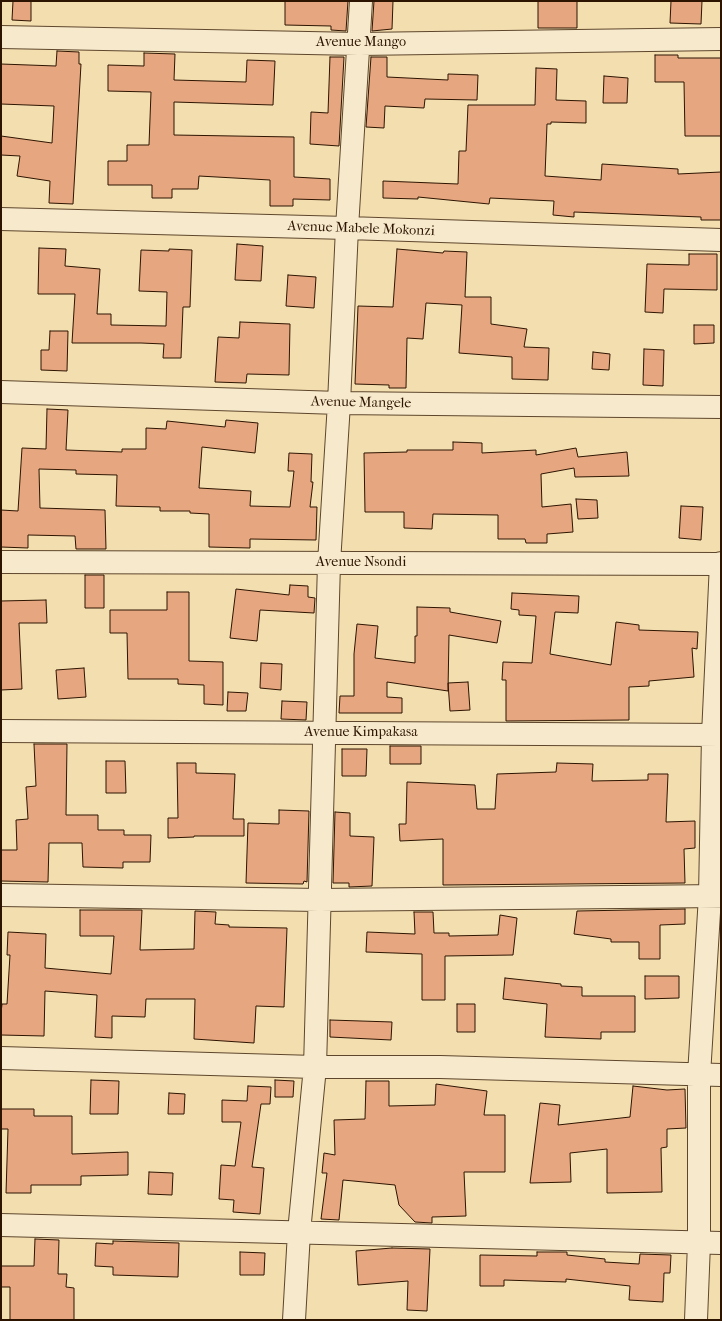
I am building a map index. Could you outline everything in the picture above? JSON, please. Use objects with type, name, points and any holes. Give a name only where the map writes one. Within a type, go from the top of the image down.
[{"type":"street","points":[[294,1320],[299,1232],[315,1067],[329,563],[361,1]]},
{"type":"street","name":"Avenue Mango","points":[[1,38],[359,44],[721,39]]},
{"type":"street","name":"Avenue Mabele Mokonzi","points":[[1,219],[721,240]]},
{"type":"street","name":"Avenue Mangele","points":[[1,392],[339,403],[721,407]]},
{"type":"street","name":"Avenue Nsondi","points":[[1,562],[721,563]]},
{"type":"street","points":[[696,1320],[710,1243],[710,1075],[721,563]]},
{"type":"street","name":"Avenue Kimpakasa","points":[[1,731],[717,735]]},
{"type":"street","points":[[1,895],[319,900],[715,896]]},
{"type":"street","points":[[1,1058],[315,1067],[440,1067],[710,1075]]},
{"type":"street","points":[[1,1225],[710,1243]]},
{"type":"building","points":[[13,1],[31,1],[31,21],[12,20]]},
{"type":"building","points":[[285,1],[348,1],[346,31],[331,30],[331,26],[285,25]]},
{"type":"building","points":[[374,1],[393,1],[392,29],[372,31]]},
{"type":"building","points":[[538,1],[577,1],[577,28],[538,28]]},
{"type":"building","points":[[671,1],[702,1],[701,24],[670,23]]},
{"type":"building","points":[[57,51],[79,52],[79,64],[81,64],[73,204],[49,203],[50,181],[17,176],[20,156],[1,155],[1,136],[52,143],[54,106],[1,104],[1,64],[56,66]]},
{"type":"building","points":[[144,53],[175,54],[174,80],[246,82],[247,60],[275,61],[273,105],[174,102],[174,135],[294,137],[294,177],[330,179],[330,200],[293,199],[293,206],[270,206],[270,180],[199,176],[198,189],[172,189],[172,198],[152,198],[152,185],[108,185],[108,161],[127,161],[127,145],[149,145],[151,92],[108,91],[108,65],[144,66]]},
{"type":"building","points":[[655,55],[678,55],[678,58],[721,58],[721,136],[685,136],[684,82],[655,82]]},
{"type":"building","points":[[330,57],[344,57],[339,146],[310,144],[311,112],[328,113]]},
{"type":"building","points":[[371,57],[387,57],[387,77],[448,80],[448,74],[478,75],[477,100],[425,99],[424,108],[385,106],[384,128],[366,127]]},
{"type":"building","points":[[536,68],[557,69],[556,100],[586,101],[586,123],[551,122],[551,124],[547,124],[545,176],[601,180],[602,164],[678,169],[678,174],[721,172],[721,220],[701,220],[701,217],[574,212],[574,217],[553,215],[554,201],[490,198],[489,204],[418,197],[418,199],[383,198],[383,181],[458,184],[459,151],[466,151],[468,105],[535,105]]},
{"type":"building","points":[[604,76],[628,78],[627,103],[603,103]]},
{"type":"building","points":[[237,244],[263,246],[261,281],[235,280]]},
{"type":"building","points":[[39,248],[66,249],[65,266],[100,269],[97,314],[111,314],[111,325],[166,326],[167,292],[139,291],[141,250],[192,250],[190,307],[183,307],[181,358],[163,358],[164,344],[72,343],[75,294],[38,294]]},
{"type":"building","points":[[397,249],[443,253],[444,251],[467,252],[465,297],[491,297],[491,324],[527,329],[524,347],[549,348],[548,380],[512,379],[512,357],[459,353],[462,305],[426,303],[423,339],[407,338],[406,388],[389,388],[389,385],[355,384],[358,306],[393,307]]},
{"type":"building","points":[[689,254],[717,254],[717,290],[664,289],[663,313],[645,312],[647,264],[689,265]]},
{"type":"building","points":[[288,275],[316,277],[314,308],[286,306]]},
{"type":"building","points":[[240,322],[290,324],[289,375],[247,374],[246,383],[215,382],[218,337],[239,338]]},
{"type":"building","points":[[694,325],[714,325],[714,343],[694,344]]},
{"type":"building","points":[[50,331],[68,331],[67,371],[41,370],[41,350],[49,350]]},
{"type":"building","points":[[644,349],[664,350],[663,386],[643,385]]},
{"type":"building","points":[[593,352],[610,354],[609,370],[592,369]]},
{"type":"building","points":[[47,409],[68,410],[66,450],[122,452],[122,449],[146,449],[146,428],[166,429],[167,421],[225,427],[226,420],[258,423],[255,453],[202,447],[199,488],[251,491],[250,506],[290,507],[294,471],[288,471],[289,453],[312,454],[311,482],[313,482],[310,507],[317,507],[316,540],[250,539],[250,548],[209,547],[209,514],[190,513],[190,511],[160,511],[160,507],[116,506],[117,475],[76,474],[76,470],[39,469],[40,508],[105,510],[106,549],[76,549],[75,536],[28,535],[28,548],[1,547],[1,510],[18,511],[22,448],[46,449]]},
{"type":"building","points":[[453,442],[482,443],[482,453],[536,450],[536,455],[576,448],[578,457],[627,452],[629,476],[575,477],[574,468],[541,474],[542,507],[571,504],[573,532],[547,534],[547,543],[526,543],[525,539],[498,539],[498,515],[433,514],[432,529],[404,528],[404,512],[365,512],[364,453],[407,452],[407,450],[453,450]]},
{"type":"building","points":[[576,499],[597,500],[598,518],[578,519]]},
{"type":"building","points":[[681,506],[703,507],[701,540],[679,538]]},
{"type":"building","points":[[85,575],[104,575],[104,608],[85,608]]},
{"type":"building","points":[[290,585],[308,586],[308,597],[315,598],[314,613],[260,610],[257,641],[230,638],[236,589],[289,595]]},
{"type":"building","points":[[167,592],[189,592],[189,661],[223,662],[223,705],[204,704],[204,685],[178,684],[178,679],[128,679],[127,633],[110,633],[110,610],[167,610]]},
{"type":"building","points":[[512,593],[579,596],[578,613],[555,612],[550,654],[611,665],[616,622],[639,625],[639,630],[698,632],[697,649],[692,648],[694,677],[649,681],[649,686],[629,687],[629,720],[506,721],[506,680],[502,680],[503,662],[532,663],[536,616],[519,615],[519,610],[511,609]]},
{"type":"building","points":[[46,600],[47,623],[19,623],[22,689],[1,690],[1,601]]},
{"type":"building","points":[[417,607],[450,608],[450,612],[501,621],[497,643],[449,635],[448,691],[387,682],[387,697],[402,698],[402,713],[339,713],[340,696],[354,696],[354,654],[357,624],[378,626],[375,658],[415,663]]},
{"type":"building","points":[[261,663],[282,664],[281,690],[260,688]]},
{"type":"building","points":[[84,668],[86,697],[58,699],[56,670]]},
{"type":"building","points":[[468,682],[470,710],[450,711],[448,683]]},
{"type":"building","points":[[228,692],[248,693],[246,711],[227,711]]},
{"type":"building","points":[[282,701],[307,702],[306,720],[281,719]]},
{"type":"building","points":[[34,744],[67,744],[66,815],[98,815],[98,830],[124,830],[124,835],[151,835],[150,862],[123,862],[123,868],[83,867],[82,843],[49,843],[48,882],[1,881],[1,850],[17,850],[16,820],[28,819],[26,787],[36,786]]},
{"type":"building","points":[[390,746],[421,746],[421,764],[390,764]]},
{"type":"building","points":[[342,749],[367,749],[366,776],[342,776]]},
{"type":"building","points":[[106,761],[125,761],[126,793],[106,793]]},
{"type":"building","points":[[177,763],[196,763],[196,773],[235,774],[233,819],[244,819],[244,836],[168,838],[168,818],[178,818]]},
{"type":"building","points":[[557,763],[593,764],[592,781],[648,780],[648,774],[668,774],[666,822],[695,821],[695,848],[684,849],[685,883],[443,885],[443,839],[400,841],[399,824],[406,824],[407,782],[475,785],[477,809],[495,809],[497,774],[556,772]]},
{"type":"building","points":[[279,810],[309,811],[307,882],[304,881],[303,884],[246,883],[248,823],[279,824]]},
{"type":"building","points":[[335,812],[350,813],[350,836],[374,837],[372,886],[349,887],[349,883],[333,883]]},
{"type":"building","points":[[685,909],[685,924],[660,925],[660,959],[639,959],[639,942],[611,942],[611,939],[574,934],[577,911]]},
{"type":"building","points":[[80,910],[142,910],[140,950],[194,949],[195,911],[216,912],[215,924],[229,925],[229,927],[287,928],[284,1007],[256,1006],[254,1043],[194,1039],[195,999],[146,999],[145,1017],[112,1016],[112,1038],[95,1037],[97,995],[45,991],[44,1036],[1,1035],[2,1004],[7,1004],[10,955],[7,955],[8,932],[46,934],[45,968],[111,974],[114,936],[80,936]]},
{"type":"building","points":[[414,912],[433,912],[434,933],[449,933],[449,936],[498,935],[500,915],[517,918],[513,955],[445,956],[445,1000],[422,1000],[422,954],[366,952],[367,932],[415,934]]},
{"type":"building","points":[[645,976],[679,976],[679,998],[645,999]]},
{"type":"building","points":[[505,978],[582,987],[582,996],[635,996],[635,1032],[601,1032],[601,1039],[545,1037],[547,1004],[503,999]]},
{"type":"building","points":[[457,1004],[475,1004],[475,1032],[457,1032]]},
{"type":"building","points":[[330,1020],[392,1022],[391,1040],[330,1037]]},
{"type":"building","points":[[91,1080],[119,1081],[118,1114],[90,1114]]},
{"type":"building","points":[[275,1080],[294,1081],[293,1097],[275,1097]]},
{"type":"building","points":[[366,1081],[389,1081],[389,1106],[435,1105],[436,1084],[487,1091],[484,1115],[505,1115],[505,1172],[464,1172],[466,1216],[432,1217],[432,1223],[415,1222],[399,1205],[395,1185],[343,1180],[339,1220],[321,1219],[327,1173],[322,1173],[324,1153],[335,1155],[334,1120],[365,1119]]},
{"type":"building","points":[[248,1086],[271,1087],[270,1104],[261,1104],[252,1167],[264,1168],[260,1214],[233,1212],[234,1200],[219,1199],[221,1165],[235,1166],[241,1122],[222,1122],[222,1100],[247,1101]]},
{"type":"building","points":[[633,1086],[667,1090],[685,1089],[686,1128],[667,1129],[667,1147],[661,1148],[662,1192],[607,1193],[607,1149],[570,1153],[571,1182],[530,1183],[540,1103],[560,1105],[558,1125],[630,1117]]},
{"type":"building","points":[[169,1093],[185,1094],[184,1114],[168,1114]]},
{"type":"building","points":[[1,1109],[34,1109],[34,1116],[72,1116],[72,1154],[128,1152],[128,1175],[81,1176],[81,1185],[31,1185],[31,1193],[6,1193],[8,1129],[1,1129]]},
{"type":"building","points":[[149,1172],[173,1173],[172,1195],[148,1194]]},
{"type":"building","points":[[35,1239],[59,1240],[58,1274],[67,1274],[66,1287],[74,1288],[74,1320],[10,1320],[10,1287],[1,1287],[1,1266],[34,1266]]},
{"type":"building","points":[[113,1241],[179,1243],[178,1277],[113,1275],[113,1267],[95,1266],[96,1243],[113,1244]]},
{"type":"building","points":[[392,1248],[430,1249],[427,1311],[407,1310],[408,1281],[358,1285],[356,1251]]},
{"type":"building","points":[[240,1252],[265,1253],[264,1275],[240,1275]]},
{"type":"building","points":[[537,1252],[567,1252],[567,1255],[605,1259],[605,1262],[639,1264],[640,1254],[671,1255],[670,1273],[664,1273],[663,1302],[629,1300],[630,1286],[566,1279],[566,1282],[504,1280],[504,1286],[480,1286],[480,1255],[537,1256]]}]
